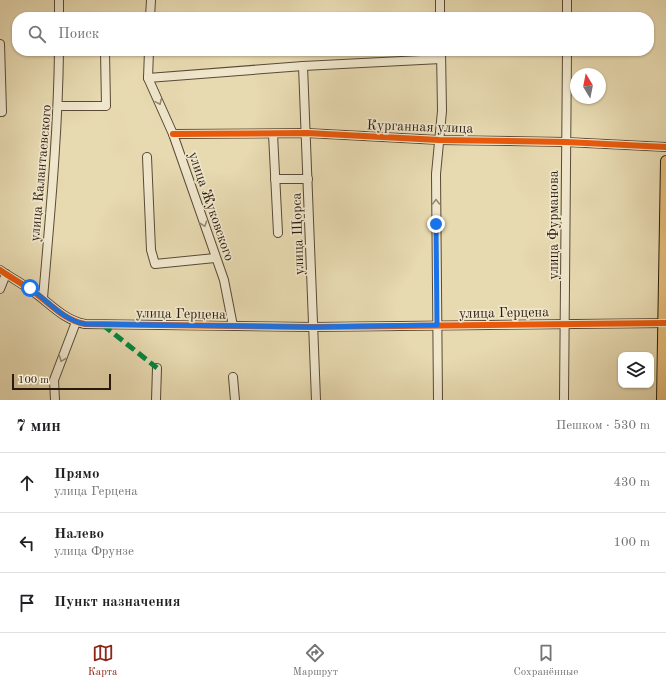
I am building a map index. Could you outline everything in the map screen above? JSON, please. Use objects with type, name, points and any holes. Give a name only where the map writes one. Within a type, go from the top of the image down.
[{"type":"main road","points":[[662,400],[665,323],[666,161]]},
{"type":"street","points":[[59,0],[59,12]]},
{"type":"street","points":[[150,12],[151,0]]},
{"type":"street","points":[[440,0],[440,12]]},
{"type":"street","points":[[567,0],[567,12]]},
{"type":"street","points":[[0,44],[2,112],[0,112]]},
{"type":"street","name":"улица Калантаевского","points":[[43,298],[59,106],[59,56]]},
{"type":"street","points":[[59,106],[106,106],[104,56]]},
{"type":"street","name":"улица Жуковского","points":[[149,56],[148,78],[173,134],[215,258],[224,280],[233,326]]},
{"type":"street","points":[[148,78],[428,56]]},
{"type":"street","points":[[438,400],[436,174],[442,111],[441,56]]},
{"type":"street","name":"улица Фурманова","points":[[564,400],[567,56]]},
{"type":"street","name":"улица Щорса","points":[[303,66],[307,134],[316,400]]},
{"type":"street","name":"Курганная улица","points":[[173,134],[307,134],[439,140],[566,142],[666,147]]},
{"type":"street","points":[[273,134],[278,233]]},
{"type":"street","points":[[147,157],[151,250],[155,264],[215,258]]},
{"type":"street","points":[[275,179],[308,179]]},
{"type":"street","points":[[0,289],[3,272]]},
{"type":"street","name":"улица Герцена","points":[[3,272],[43,298],[59,312],[76,322],[103,325],[313,327],[665,323]]},
{"type":"street","points":[[55,400],[54,380],[76,322]]},
{"type":"street","points":[[156,400],[157,368]]},
{"type":"street","points":[[233,377],[234,400]]},
{"type":"marked path","points":[[103,325],[157,368]]},
{"type":"cycle path","points":[[173,134],[307,133],[439,140],[566,142],[666,147]]},
{"type":"cycle path","points":[[0,270],[31,290],[63,315],[85,324],[313,327],[666,323]]},
{"type":"route","points":[[30,288],[67,318],[85,324],[313,327],[437,325],[436,224]]}]
